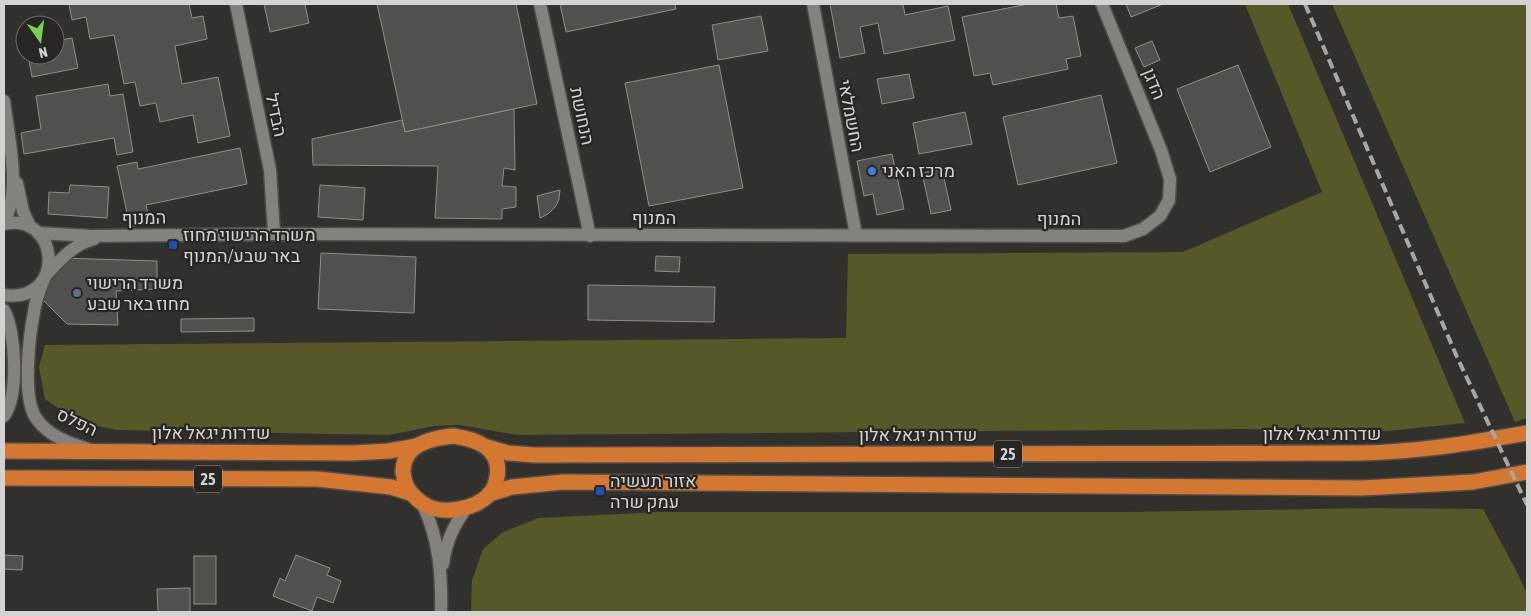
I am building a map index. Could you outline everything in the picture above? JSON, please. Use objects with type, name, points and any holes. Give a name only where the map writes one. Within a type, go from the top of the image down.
[{"type":"highway","name":"שדרות יגאל אלון","points":[[487,447],[508,453],[534,454],[1399,452],[1527,433]]},
{"type":"highway","name":"25","points":[[417,446],[433,438],[453,436],[468,438],[487,447]]},
{"type":"highway","name":"שדרות יגאל אלון","points":[[4,451],[352,453],[390,451],[417,446]]},
{"type":"highway","points":[[410,492],[404,480],[403,465],[408,454],[417,446]]},
{"type":"highway","points":[[487,447],[496,457],[498,471],[495,484],[489,494]]},
{"type":"highway","name":"25","points":[[4,478],[317,480],[391,487],[410,492],[422,503],[432,508],[446,510],[475,504],[489,494],[512,487],[538,483],[1362,488],[1473,482],[1527,472]]},
{"type":"street","name":"הבדיל","points":[[236,4],[270,170],[274,234]]},
{"type":"street","name":"הנחושת","points":[[540,4],[590,236]]},
{"type":"street","name":"החשמלאי","points":[[813,4],[856,235]]},
{"type":"street","name":"הדגן","points":[[1102,4],[1161,150],[1170,179]]},
{"type":"street","points":[[4,101],[14,176],[12,194],[4,223]]},
{"type":"street","points":[[11,156],[23,211],[34,230],[48,248],[49,265],[46,276]]},
{"type":"street","name":"המנוף","points":[[4,223],[20,223],[34,230],[103,236],[274,234],[1124,236],[1143,229],[1160,216],[1169,200],[1170,179]]},
{"type":"street","name":"המנוף","points":[[4,295],[26,294],[36,288],[72,249],[84,242],[103,236]]},
{"type":"street","name":"הפלס","points":[[46,276],[38,295],[32,325],[28,363],[30,405],[35,417],[44,428],[55,436],[98,451]]},
{"type":"street","points":[[4,310],[11,326],[14,344],[12,393],[8,410],[4,416]]},
{"type":"street","points":[[422,503],[434,533],[442,574]]},
{"type":"street","points":[[441,612],[442,574],[449,537],[457,521],[468,506]]},
{"type":"green space","points":[[1245,4],[1288,4],[1465,423],[1388,431],[1341,432],[1244,429],[518,435],[459,425],[434,426],[389,435],[117,430],[78,422],[45,399],[39,367],[45,345],[846,338],[848,254],[1183,252],[1322,192]]},
{"type":"green space","points":[[1332,4],[1527,4],[1527,418],[1515,422]]},
{"type":"green space","points":[[1374,508],[1483,509],[1527,594],[1527,612],[471,612],[472,580],[483,549],[503,532],[538,518],[660,512],[1123,512]]},
{"type":"building","points":[[69,4],[189,4],[192,18],[203,16],[207,39],[175,46],[182,84],[218,77],[230,136],[198,143],[193,115],[160,122],[156,103],[140,106],[135,82],[124,84],[114,35],[90,39],[86,17],[72,20]]},
{"type":"building","points":[[264,4],[310,4],[305,5],[309,23],[270,32]]},
{"type":"building","points":[[377,4],[516,4],[537,104],[405,132]]},
{"type":"building","points":[[560,4],[675,4],[676,9],[566,32]]},
{"type":"building","points":[[830,4],[903,4],[905,15],[948,6],[955,40],[884,54],[878,23],[860,27],[865,53],[840,58]]},
{"type":"building","points":[[1028,4],[1056,4],[1059,18],[1073,16],[1081,56],[1066,59],[1068,69],[993,85],[990,73],[974,76],[962,17]]},
{"type":"building","points":[[1126,4],[1163,4],[1131,17]]},
{"type":"building","points":[[761,16],[768,51],[718,60],[712,25]]},
{"type":"building","points":[[72,38],[78,68],[32,77],[30,65],[65,65],[65,39]]},
{"type":"building","points":[[1152,41],[1160,60],[1144,67],[1135,48]]},
{"type":"building","points":[[719,65],[743,188],[649,206],[625,83]]},
{"type":"building","points":[[1238,65],[1271,147],[1210,172],[1177,89]]},
{"type":"building","points":[[909,74],[914,98],[882,104],[877,79]]},
{"type":"building","points":[[108,84],[110,96],[123,94],[133,152],[117,155],[114,138],[24,154],[21,133],[41,129],[36,96]]},
{"type":"building","points":[[1101,95],[1117,163],[1018,185],[1003,117]]},
{"type":"building","points":[[514,109],[515,170],[504,168],[502,186],[516,187],[516,207],[502,209],[502,219],[435,218],[438,166],[313,165],[312,139],[402,120],[405,132]]},
{"type":"building","points":[[965,112],[972,144],[919,154],[913,123]]},
{"type":"building","points":[[240,148],[247,184],[146,205],[150,223],[130,227],[117,166],[137,162],[138,169]]},
{"type":"building","points":[[892,154],[904,209],[877,215],[873,194],[864,196],[857,161]]},
{"type":"building","points":[[942,169],[951,210],[931,214],[922,173]]},
{"type":"building","points":[[70,185],[109,187],[107,218],[48,214],[49,192],[69,193]]},
{"type":"building","points":[[320,185],[365,188],[363,220],[318,217]]},
{"type":"building","points":[[560,190],[556,206],[548,214],[540,218],[537,196]]},
{"type":"building","points":[[321,253],[416,257],[414,313],[318,309]]},
{"type":"building","points":[[656,256],[680,257],[679,272],[655,271]]},
{"type":"building","name":"משרד הרישוי מחוז באר שבע","points":[[62,258],[157,261],[157,289],[116,291],[118,325],[67,324],[38,295]]},
{"type":"building","points":[[588,285],[715,287],[714,322],[588,320]]},
{"type":"building","points":[[254,318],[254,331],[181,332],[181,319]]},
{"type":"building","points":[[4,555],[23,556],[22,570],[4,569]]},
{"type":"building","points":[[296,555],[330,568],[327,575],[341,581],[333,603],[317,597],[312,611],[273,596],[280,578],[285,581]]},
{"type":"building","points":[[194,556],[216,556],[216,604],[194,604]]},
{"type":"building","points":[[190,588],[190,612],[158,612],[157,589]]},
{"type":"railway","points":[[1305,4],[1457,357],[1527,505]]},
{"type":"place","name":"מרכז האני","points":[[872,171]]},
{"type":"place","name":"משרד הרישוי מחוז באר שבע/המנוף","points":[[173,245]]},
{"type":"place","name":"משרד הרישוי מחוז באר שבע","points":[[77,293]]},
{"type":"place","name":"אזור תעשיה עמק שרה","points":[[600,491]]}]
